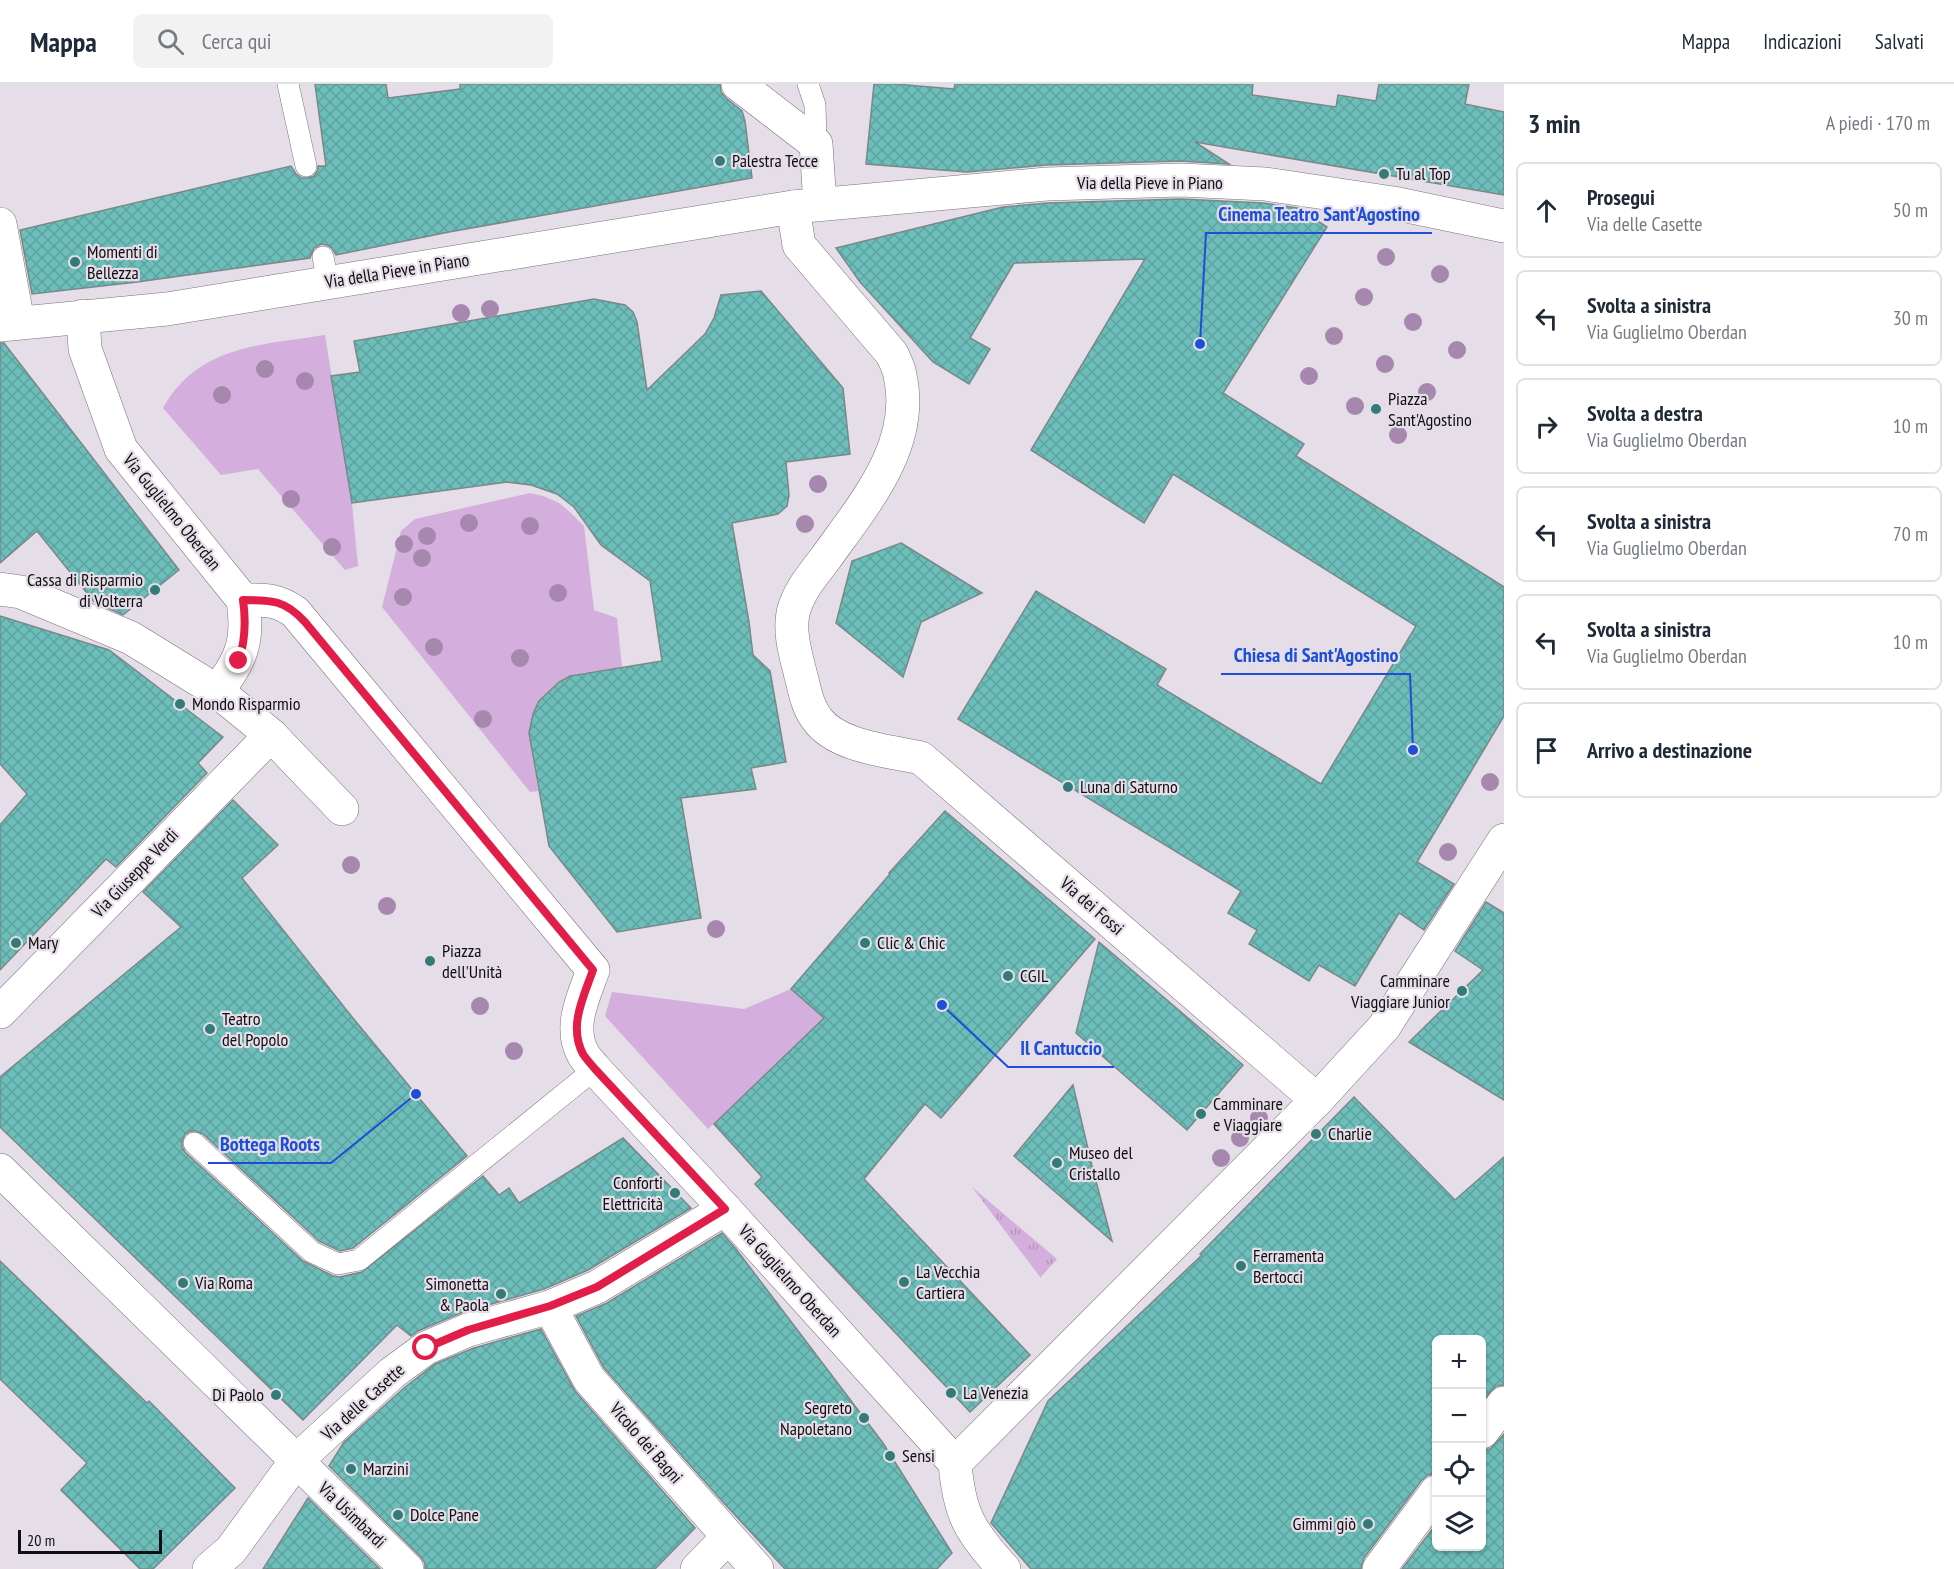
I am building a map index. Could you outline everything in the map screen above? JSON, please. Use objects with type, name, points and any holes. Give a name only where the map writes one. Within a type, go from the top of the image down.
[{"type":"street","points":[[738,84],[816,144],[806,206]]},
{"type":"street","name":"Via della Pieve in Piano","points":[[9,323],[167,309],[325,270],[806,206],[1047,184],[1181,180],[1265,184],[1393,203],[1504,226]]},
{"type":"street","name":"Via dei Fossi","points":[[806,206],[799,245],[892,354],[900,374],[903,401],[901,425],[895,447],[871,493],[799,594],[793,616],[793,642],[807,701],[817,720],[832,733],[852,743],[921,758],[1317,1100]]},
{"type":"street","points":[[0,224],[9,323]]},
{"type":"street","name":"Via Guglielmo Oberdan","points":[[83,316],[85,349],[121,449],[243,600],[272,600],[295,612],[593,970],[577,1016],[577,1038],[583,1054],[955,1463]]},
{"type":"street","points":[[0,590],[21,592],[131,638],[217,691],[271,735],[342,809]]},
{"type":"street","points":[[217,691],[231,674],[241,653],[245,615],[243,600]]},
{"type":"street","name":"Via Giuseppe Verdi","points":[[0,1012],[271,735]]},
{"type":"street","points":[[995,1559],[968,1522],[962,1508],[955,1463],[1317,1100],[1384,1027],[1504,840]]},
{"type":"street","points":[[0,1170],[296,1461]]},
{"type":"street","name":"Via delle Casette","points":[[222,1563],[296,1461],[392,1373],[426,1348],[468,1330],[550,1306],[597,1287],[725,1209]]},
{"type":"street","name":"Vicolo dei Bagni","points":[[550,1306],[589,1379],[757,1569]]},
{"type":"street","points":[[1486,1427],[1504,1403]]},
{"type":"street","name":"Via Usimbardi","points":[[296,1461],[407,1569]]},
{"type":"street","points":[[1378,1569],[1433,1497]]},
{"type":"street","points":[[697,1569],[728,1537]]},
{"type":"lane","points":[[288,84],[306,166]]},
{"type":"lane","points":[[808,84],[814,105],[816,144]]},
{"type":"lane","points":[[194,1143],[312,1252],[338,1264],[359,1260],[595,1069]]},
{"type":"green space","points":[[325,335],[352,503],[358,566],[345,570],[258,469],[221,475],[163,408],[177,387],[194,371],[213,360],[255,346]]},
{"type":"green space","points":[[530,493],[559,503],[584,526],[594,610],[617,618],[622,667],[569,676],[554,686],[540,702],[531,726],[538,791],[530,792],[382,607],[401,531],[415,519]]},
{"type":"green space","points":[[791,989],[824,1018],[708,1129],[605,1016],[612,992],[744,1009]]},
{"type":"green space","points":[[972,1187],[1057,1259],[1040,1278],[1040,1277]]},
{"type":"building","points":[[315,84],[386,84],[388,98],[460,89],[460,84],[720,84],[721,92],[742,111],[752,178],[449,232],[336,255],[332,248],[321,244],[314,248],[310,258],[32,294],[20,230],[291,166],[302,178],[314,176],[318,166],[326,166]]},
{"type":"building","points":[[874,84],[954,89],[955,84],[1253,84],[1252,95],[1336,107],[1338,95],[1376,101],[1379,84],[1469,84],[1465,104],[1504,112],[1504,195],[1195,142],[1229,164],[1181,161],[1046,165],[967,172],[866,164]]},
{"type":"building","points":[[1181,199],[1263,203],[1298,208],[1327,227],[1223,393],[1304,444],[1296,456],[1504,587],[1504,716],[1417,862],[1454,884],[1424,930],[1399,913],[1355,986],[1319,965],[1309,981],[1249,944],[1257,930],[1228,913],[1241,891],[958,719],[1036,591],[1166,669],[1157,685],[1321,784],[1416,626],[1173,474],[1144,523],[1031,450],[1145,259],[1014,263],[970,338],[990,349],[969,384],[933,362],[860,282],[836,248],[1003,207],[1048,203]]},
{"type":"building","points":[[761,291],[843,388],[850,454],[786,462],[789,495],[787,506],[778,514],[732,523],[753,655],[770,671],[786,762],[751,768],[756,789],[681,798],[701,918],[617,932],[549,846],[529,733],[533,714],[539,701],[559,682],[570,676],[662,661],[650,581],[601,545],[574,507],[557,494],[531,485],[507,482],[352,503],[331,376],[360,372],[354,341],[594,299],[625,305],[633,312],[637,322],[647,390],[705,334],[714,318],[721,295]]},
{"type":"building","points":[[0,343],[4,343],[179,570],[123,615],[94,602],[37,531],[0,563]]},
{"type":"building","points":[[901,543],[982,593],[921,622],[903,677],[836,623],[852,561]]},
{"type":"building","points":[[0,616],[109,650],[223,737],[198,763],[207,773],[116,867],[106,859],[0,970],[0,825],[27,794],[0,764]]},
{"type":"building","points":[[233,800],[278,845],[242,878],[352,1017],[467,1156],[353,1248],[340,1251],[319,1241],[203,1134],[190,1131],[185,1134],[182,1147],[185,1152],[303,1261],[333,1276],[340,1277],[362,1272],[483,1176],[499,1195],[509,1188],[519,1203],[623,1138],[691,1208],[588,1270],[544,1289],[463,1312],[411,1336],[397,1325],[303,1420],[0,1127],[0,1077],[181,927],[143,892]]},
{"type":"building","points":[[945,811],[1095,939],[941,1118],[925,1104],[864,1179],[1030,1355],[970,1412],[755,1184],[762,1177],[714,1124],[824,1018],[791,989]]},
{"type":"building","points":[[1486,902],[1504,913],[1504,1100],[1409,1042],[1483,970],[1455,951]]},
{"type":"building","points":[[1099,942],[1243,1065],[1187,1130],[1076,1033]]},
{"type":"building","name":"Museo del Cristallo","points":[[1073,1085],[1093,1170],[1112,1241],[1014,1156]]},
{"type":"building","points":[[1354,1097],[1455,1200],[1504,1157],[1504,1385],[1496,1386],[1486,1397],[1486,1335],[1432,1335],[1432,1475],[1421,1481],[1364,1558],[1361,1569],[1031,1569],[991,1523],[1048,1401],[1202,1255],[1200,1254]]},
{"type":"building","points":[[722,1233],[883,1443],[952,1553],[937,1569],[785,1569],[604,1368],[576,1316],[607,1303]]},
{"type":"building","points":[[0,1261],[147,1403],[149,1401],[235,1488],[153,1569],[140,1569],[61,1490],[87,1463],[0,1379]]},
{"type":"building","points":[[541,1329],[575,1391],[695,1528],[655,1569],[425,1569],[425,1563],[420,1556],[329,1466],[344,1442],[404,1388],[435,1364],[474,1348]]},
{"type":"building","points":[[1504,1434],[1504,1569],[1402,1569],[1432,1530],[1432,1551],[1486,1551],[1486,1450],[1490,1449]]},
{"type":"building","points":[[308,1498],[380,1569],[263,1569]]},
{"type":"place","name":"Palestra Tecce","points":[[720,161]]},
{"type":"place","name":"Tu al Top","points":[[1384,174]]},
{"type":"place","name":"Momenti di Bellezza","points":[[75,262]]},
{"type":"place","name":"Cinema Teatro Sant'Agostino","points":[[1200,344]]},
{"type":"place","name":"Piazza Sant'Agostino","points":[[1376,409]]},
{"type":"place","name":"Cassa di Risparmio di Volterra","points":[[155,590]]},
{"type":"place","name":"Mondo Risparmio","points":[[180,704]]},
{"type":"place","name":"Chiesa di Sant'Agostino","points":[[1413,750]]},
{"type":"place","name":"Luna di Saturno","points":[[1068,787]]},
{"type":"place","name":"Mary","points":[[16,943]]},
{"type":"place","name":"Clic & Chic","points":[[865,943]]},
{"type":"place","name":"Piazza dell'Unità","points":[[430,961]]},
{"type":"place","name":"CGIL","points":[[1008,976]]},
{"type":"place","name":"Camminare Viaggiare Junior","points":[[1462,991]]},
{"type":"place","name":"Il Cantuccio","points":[[942,1005]]},
{"type":"place","name":"Teatro del Popolo","points":[[210,1029]]},
{"type":"place","name":"Bottega Roots","points":[[416,1094]]},
{"type":"place","name":"Camminare e Viaggiare","points":[[1201,1114]]},
{"type":"place","name":"Charlie","points":[[1316,1134]]},
{"type":"place","name":"Museo del Cristallo","points":[[1057,1163]]},
{"type":"place","name":"Conforti Elettricità","points":[[675,1193]]},
{"type":"place","name":"Ferramenta Bertocci","points":[[1241,1266]]},
{"type":"place","name":"La Vecchia Cartiera","points":[[904,1282]]},
{"type":"place","name":"Via Roma","points":[[183,1283]]},
{"type":"place","name":"Simonetta & Paola","points":[[501,1294]]},
{"type":"place","name":"La Venezia","points":[[951,1393]]},
{"type":"place","name":"Di Paolo","points":[[276,1395]]},
{"type":"place","name":"Segreto Napoletano","points":[[864,1418]]},
{"type":"place","name":"Sensi","points":[[890,1456]]},
{"type":"place","name":"Marzini","points":[[351,1469]]},
{"type":"place","name":"Dolce Pane","points":[[398,1515]]},
{"type":"place","name":"Gimmi giò","points":[[1368,1524]]},
{"type":"route","points":[[239,661],[245,615],[243,600],[272,600],[295,612],[305,622],[593,970],[577,1016],[577,1038],[583,1054],[725,1209],[597,1287],[550,1306],[468,1330],[426,1348]]}]
